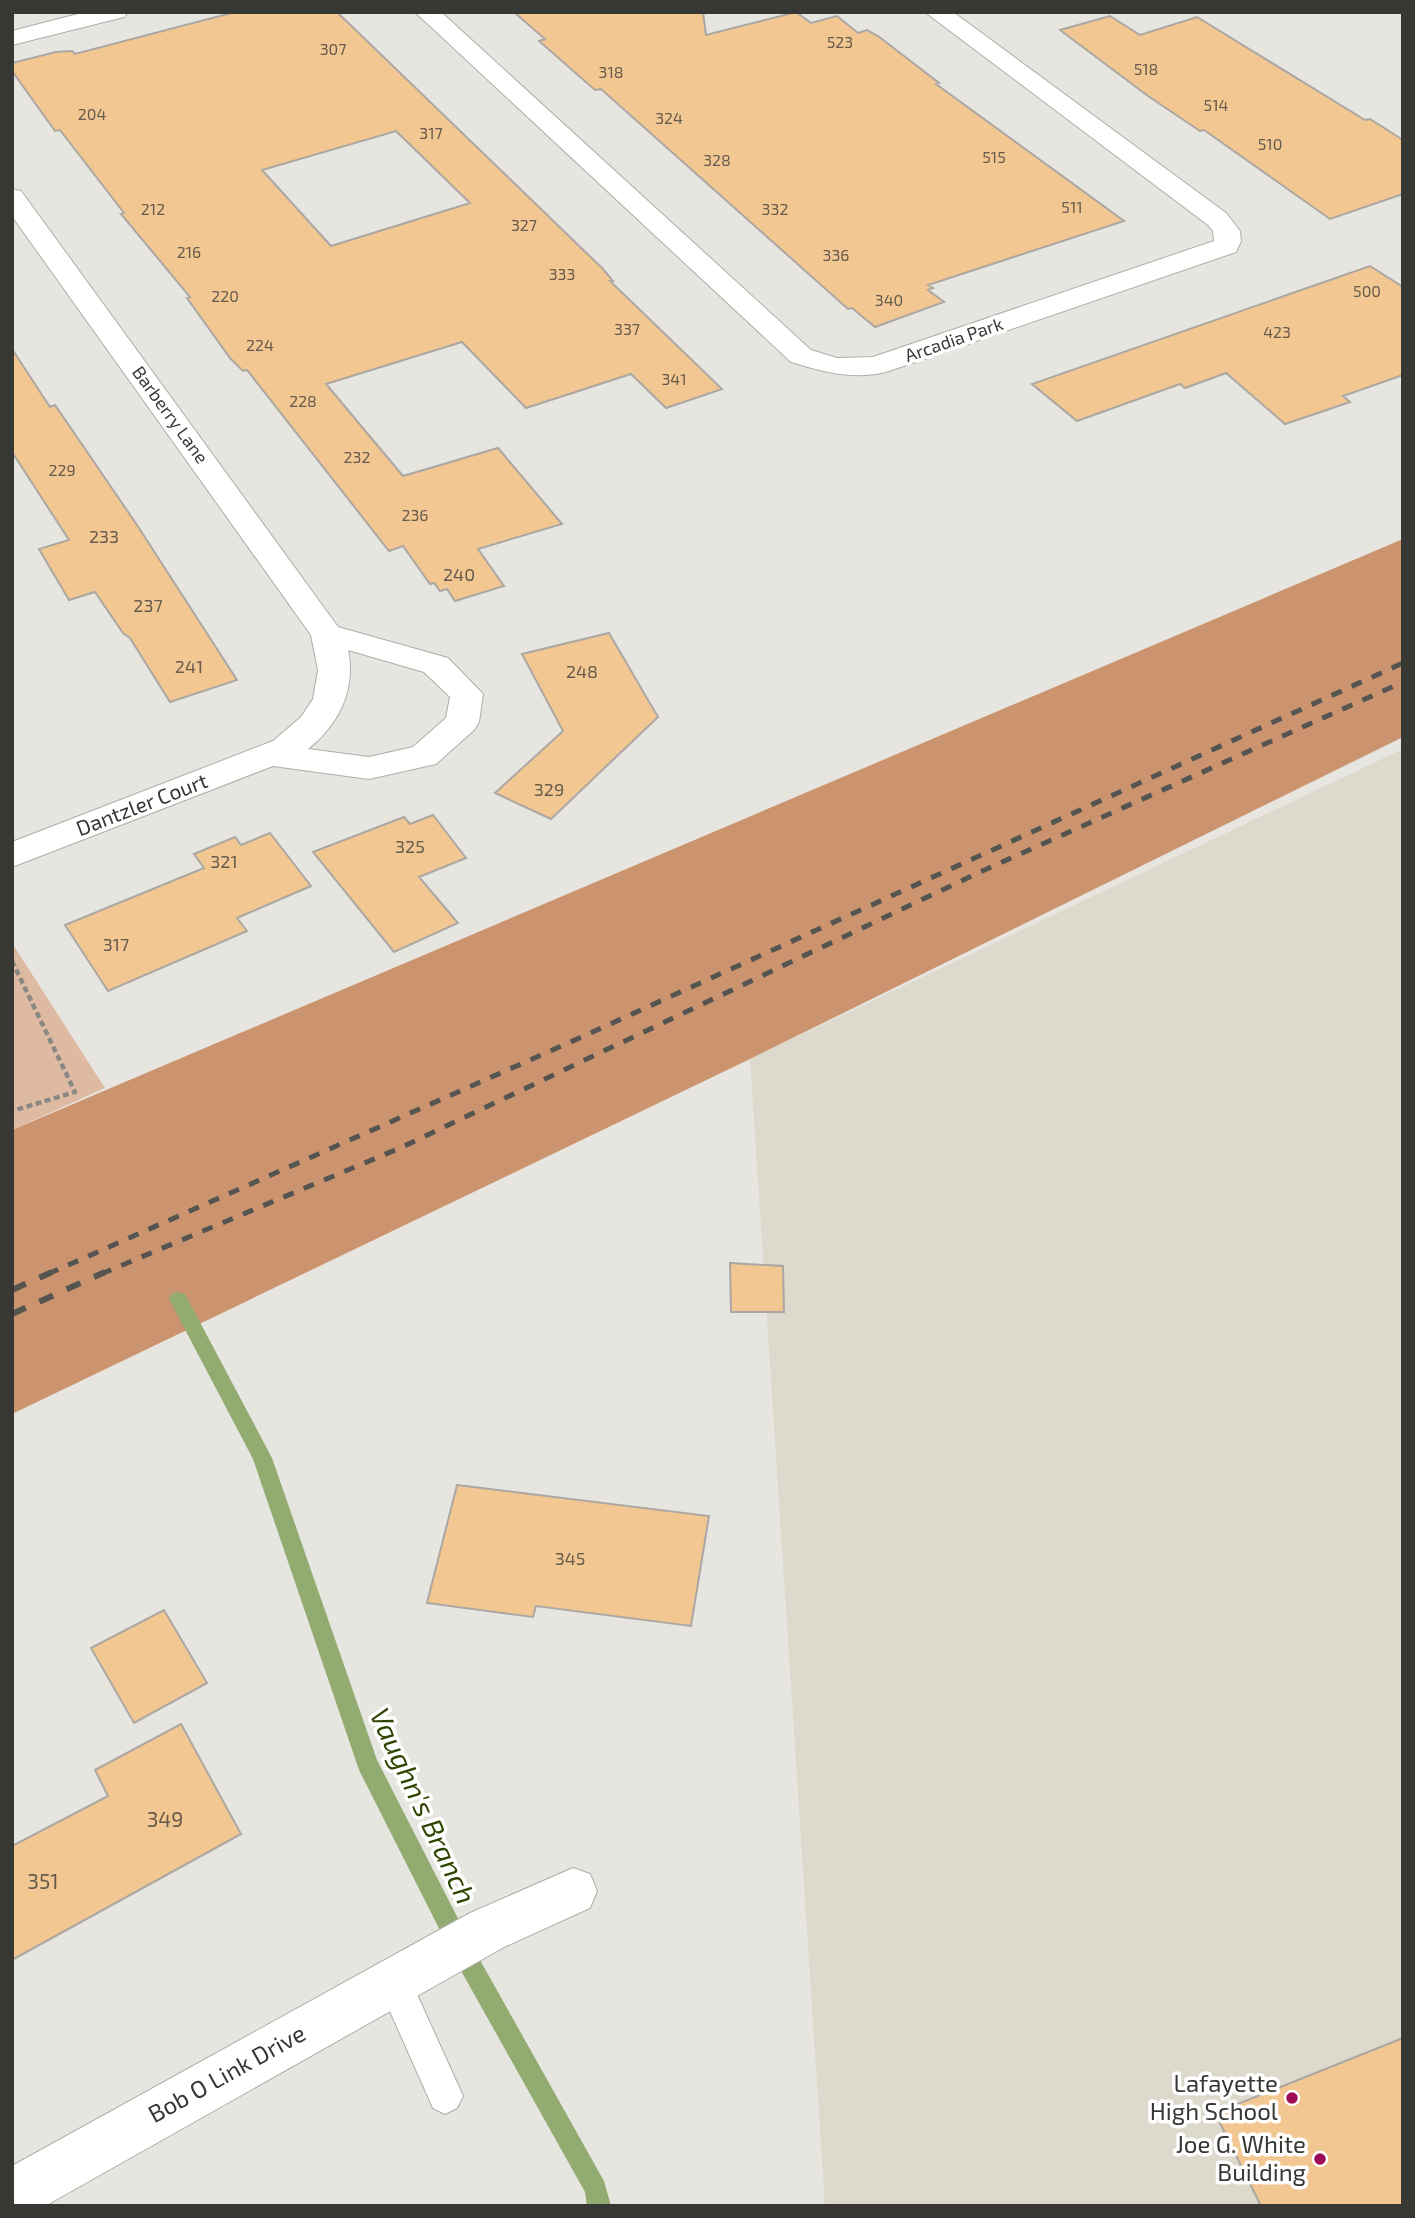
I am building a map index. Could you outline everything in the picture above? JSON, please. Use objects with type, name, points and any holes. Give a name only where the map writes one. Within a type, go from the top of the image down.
[{"type":"street","points":[[12,38],[116,12]]},
{"type":"street","name":"Arcadia Park","points":[[427,12],[801,356],[820,364],[876,366],[1226,246],[1229,235],[1226,227],[1217,219],[937,12]]},
{"type":"street","name":"Barberry Lane","points":[[12,197],[327,634],[336,674],[330,703],[317,722],[301,738],[272,755]]},
{"type":"street","points":[[272,755],[369,768],[424,755],[463,722],[467,694],[436,665],[327,634]]},
{"type":"street","name":"Dantzler Court","points":[[12,855],[272,755]]},
{"type":"street","name":"Bob O Link Drive","points":[[12,2195],[487,1930],[573,1891]]},
{"type":"lane","points":[[394,1982],[445,2096]]},
{"type":"path","points":[[12,961],[75,1092],[12,1111]]},
{"type":"shaded area","points":[[1403,539],[1403,737],[750,1059],[12,1414],[12,1130]]},
{"type":"shaded area","points":[[1403,749],[1403,2206],[825,2206],[750,1059]]},
{"type":"shaded area","points":[[12,943],[105,1088],[12,1130]]},
{"type":"building","points":[[235,12],[337,12],[603,269],[613,281],[610,281],[722,389],[666,408],[631,374],[526,408],[462,342],[326,384],[403,476],[498,448],[562,524],[478,549],[504,586],[455,601],[447,589],[440,591],[434,583],[430,584],[403,546],[389,551],[247,370],[243,371],[230,358],[187,298],[190,297],[121,214],[124,213],[60,130],[55,131],[12,71],[12,63],[56,52],[72,51],[75,54]],"holes":[[[396,131],[470,203],[331,246],[262,170]]]},
{"type":"building","points":[[514,12],[703,12],[706,35],[796,12],[811,23],[837,16],[858,33],[867,30],[878,36],[939,83],[936,84],[1124,221],[928,285],[933,288],[928,290],[944,302],[875,327],[852,308],[848,309],[601,89],[595,90],[539,41],[545,39]]},
{"type":"building","points":[[1110,16],[1140,35],[1197,17],[1365,120],[1370,119],[1403,140],[1403,194],[1330,219],[1204,130],[1200,131],[1148,96],[1060,30]]},
{"type":"building","points":[[1370,266],[1403,287],[1403,375],[1343,396],[1350,402],[1285,424],[1226,373],[1185,388],[1180,384],[1077,421],[1032,384]]},
{"type":"building","points":[[12,349],[50,407],[55,405],[137,525],[237,680],[170,702],[130,638],[123,633],[95,592],[69,600],[39,549],[69,540],[12,452]]},
{"type":"building","points":[[609,633],[658,717],[551,819],[495,793],[563,731],[522,654]]},
{"type":"building","points":[[433,815],[466,858],[419,877],[458,923],[394,952],[313,852],[404,817],[410,824]]},
{"type":"building","points":[[270,833],[311,886],[237,918],[247,931],[108,991],[65,925],[204,868],[194,854],[235,837],[241,845]]},
{"type":"building","points":[[730,1263],[783,1266],[784,1312],[731,1312]]},
{"type":"building","points":[[457,1485],[709,1516],[691,1626],[536,1606],[533,1617],[427,1603]]},
{"type":"building","points":[[164,1610],[207,1683],[134,1723],[91,1648]]},
{"type":"building","points":[[181,1724],[241,1834],[12,1960],[12,1846],[108,1796],[95,1770]]},
{"type":"building","name":"Joe G. White Building","points":[[1403,2038],[1403,2206],[1261,2206],[1215,2113]]},
{"type":"waterway","name":"Vaughn's Branch","points":[[178,1299],[262,1458],[367,1763],[463,1952],[596,2189],[599,2206]]},
{"type":"railway","points":[[48,1274],[575,1040],[1403,663]]},
{"type":"railway","points":[[101,1274],[400,1148],[980,872],[1403,682]]},
{"type":"railway","points":[[12,1290],[52,1272]]},
{"type":"railway","points":[[12,1314],[105,1272]]},
{"type":"place","name":"Lafayette High School","points":[[1292,2098]]},
{"type":"place","name":"Joe G. White Building","points":[[1320,2159]]}]
